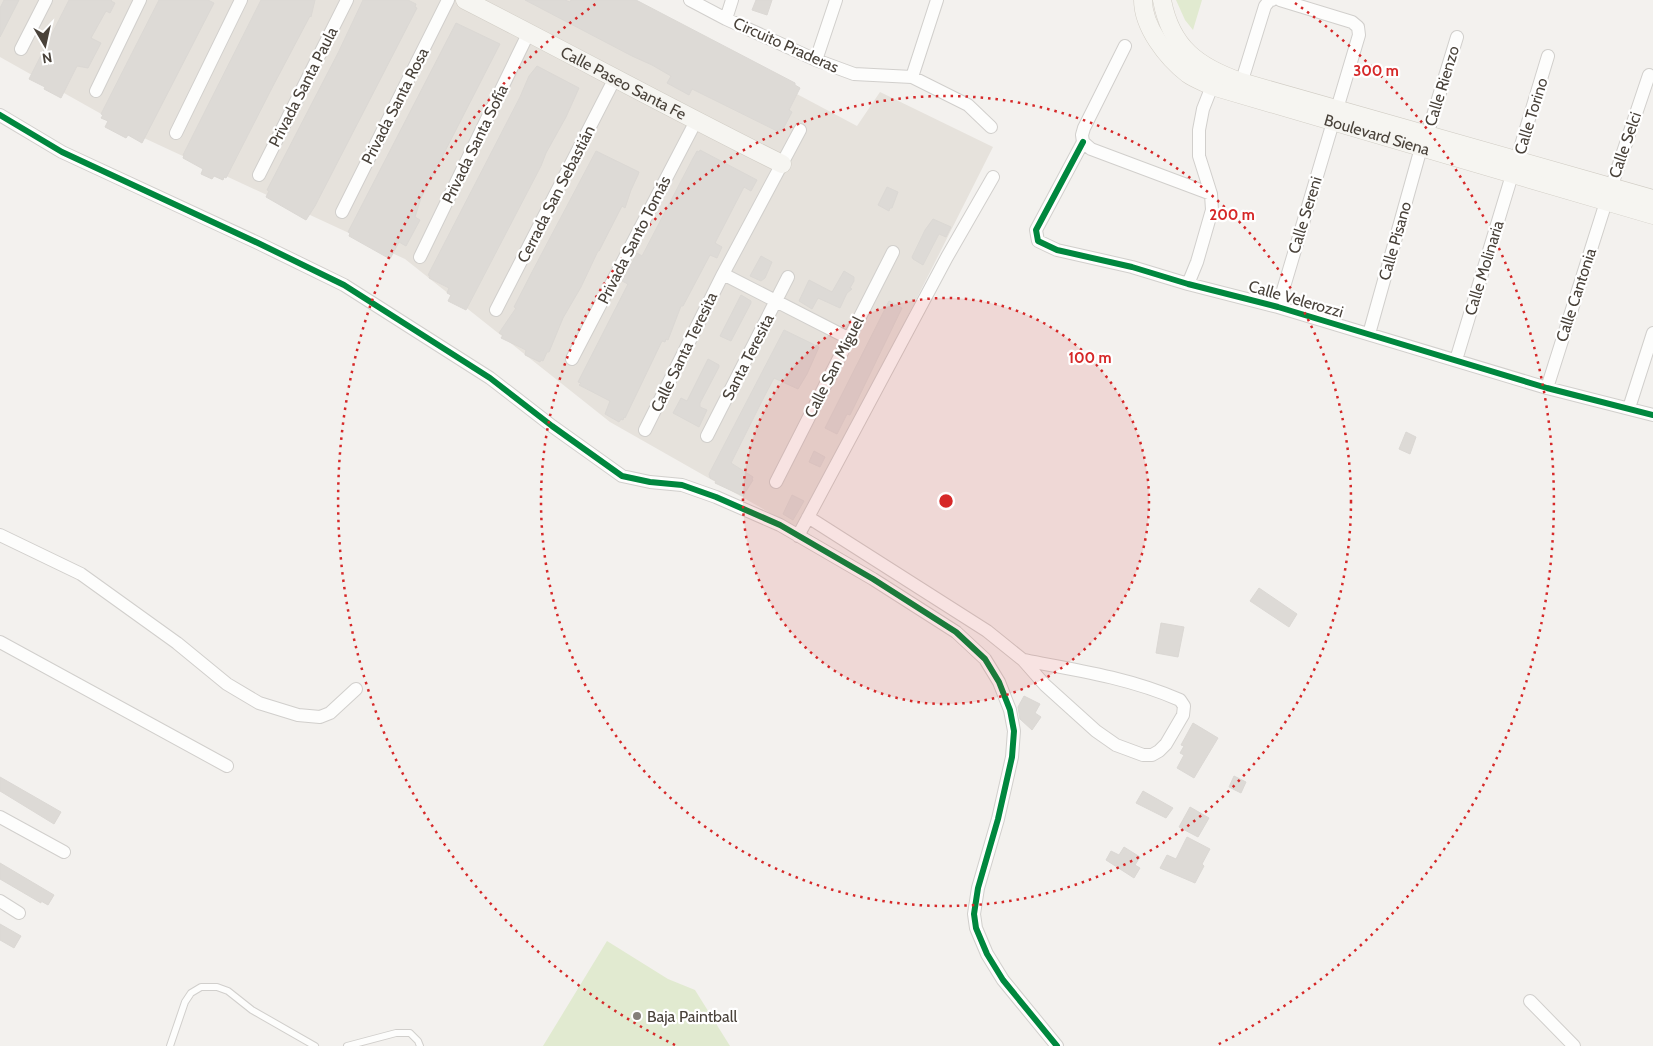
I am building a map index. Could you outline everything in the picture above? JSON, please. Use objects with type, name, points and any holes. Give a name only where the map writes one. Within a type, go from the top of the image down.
[{"type":"street","points":[[22,50],[46,0]]},
{"type":"street","points":[[96,91],[140,0]]},
{"type":"street","points":[[176,133],[241,0]]},
{"type":"street","name":"Privada Santa Paula","points":[[260,175],[348,0]]},
{"type":"street","name":"Privada Santa Rosa","points":[[342,212],[448,0]]},
{"type":"street","name":"Calle Paseo Santa Fe","points":[[465,0],[782,164]]},
{"type":"street","name":"Circuito Praderas","points":[[690,0],[726,19],[816,60],[854,74],[912,77],[968,105],[991,127]]},
{"type":"street","points":[[726,19],[732,0]]},
{"type":"street","points":[[816,60],[836,0]]},
{"type":"street","points":[[912,77],[937,0]]},
{"type":"street","name":"Boulevard Siena","points":[[1143,0],[1151,31],[1164,52],[1188,75],[1212,86],[1239,89],[1609,195],[1653,215]]},
{"type":"street","name":"Boulevard Siena","points":[[1162,0],[1168,23],[1179,42],[1195,60],[1239,89]]},
{"type":"street","points":[[1239,89],[1266,6],[1271,0]]},
{"type":"street","name":"Calle Sereni","points":[[1278,307],[1359,35],[1358,27],[1352,22],[1280,0]]},
{"type":"street","name":"Privada Santa Sofía","points":[[420,256],[529,32]]},
{"type":"street","name":"Calle Rienzo","points":[[1424,142],[1457,37]]},
{"type":"street","points":[[1125,46],[1084,128],[1083,142],[1091,149],[1211,194]]},
{"type":"street","name":"Calle Torino","points":[[1515,168],[1548,56]]},
{"type":"street","name":"Calle Selci","points":[[1609,195],[1649,75]]},
{"type":"street","name":"Cerrada San Sebastián","points":[[496,310],[615,78]]},
{"type":"street","points":[[1188,284],[1197,262],[1212,210],[1211,194],[1199,156],[1199,130],[1203,109],[1212,86]]},
{"type":"street","points":[[0,115],[62,152],[344,285],[490,378],[552,426],[622,476],[650,482],[682,485],[726,501],[780,525],[873,579],[956,632],[985,658],[999,682],[1010,710],[1014,732],[1012,757],[998,819],[978,888],[974,914],[976,928],[987,954],[1003,980],[1056,1046]]},
{"type":"street","name":"Privada Santo Tomás","points":[[572,359],[696,121]]},
{"type":"street","name":"Calle Santa Teresita","points":[[645,430],[723,274],[800,130]]},
{"type":"street","name":"Calle Velerozzi","points":[[1083,142],[1036,230],[1038,241],[1057,250],[1132,267],[1188,284],[1278,307],[1546,388],[1653,415]]},
{"type":"street","name":"Calle Pisano","points":[[1369,334],[1424,142]]},
{"type":"street","name":"Calle Molinaria","points":[[1456,360],[1515,168]]},
{"type":"street","points":[[798,536],[947,257],[993,177]]},
{"type":"street","name":"Boulevard Siena","points":[[1609,195],[1653,199]]},
{"type":"street","name":"Calle Cantonia","points":[[1546,388],[1609,195]]},
{"type":"street","name":"Calle San Miguel","points":[[776,482],[893,252]]},
{"type":"street","name":"Calle Santa Teresita","points":[[723,274],[848,338]]},
{"type":"street","name":"Santa Teresita","points":[[706,436],[788,277]]},
{"type":"street","points":[[1629,408],[1653,333]]},
{"type":"street","points":[[808,517],[987,631],[1023,660],[1045,686],[1096,731],[1116,745],[1135,753],[1152,755],[1160,751],[1166,744],[1183,715],[1184,706],[1180,700],[1140,684],[1110,676],[1023,660]]},
{"type":"street","points":[[0,536],[81,574],[177,643],[226,684],[260,703],[298,715],[320,717],[330,714],[356,689]]},
{"type":"street","points":[[0,642],[227,766]]},
{"type":"street","points":[[0,817],[64,852]]},
{"type":"street","points":[[0,901],[19,913]]},
{"type":"street","points":[[1530,1001],[1574,1046]]},
{"type":"lane","points":[[170,1046],[185,1002],[192,992],[201,988],[217,987],[228,991],[252,1010],[315,1046]]},
{"type":"lane","points":[[347,1046],[396,1033],[410,1033],[420,1046]]},
{"type":"shaded area","points":[[0,0],[620,0],[857,126],[880,92],[993,147],[800,530],[610,422],[405,259],[144,138],[0,57]]},
{"type":"green space","points":[[1176,0],[1202,0],[1193,30],[1185,20]]},
{"type":"green space","name":"Baja Paintball","points":[[607,941],[668,979],[695,990],[730,1046],[543,1046]]},
{"type":"building","points":[[4,0],[19,0],[0,37],[0,8]]},
{"type":"building","points":[[69,0],[112,0],[115,3],[110,13],[106,11],[91,38],[101,43],[88,68],[77,66],[61,98],[29,79]]},
{"type":"building","points":[[159,0],[208,0],[214,3],[142,143],[128,135],[126,138],[105,127],[108,121],[101,118],[103,115],[101,114]]},
{"type":"building","points":[[261,0],[315,0],[311,17],[226,178],[224,177],[223,180],[214,176],[212,179],[201,174],[203,169],[183,158],[183,155]]},
{"type":"building","points":[[363,0],[408,0],[416,4],[415,7],[417,8],[306,220],[266,197],[269,191],[267,190],[338,53]]},
{"type":"building","points":[[525,0],[565,0],[570,2],[571,0],[636,0],[795,83],[800,88],[789,110],[792,112],[782,131],[779,129],[779,132],[692,89],[689,95],[667,83],[671,76]]},
{"type":"building","points":[[756,0],[772,0],[767,15],[752,10]]},
{"type":"building","points":[[456,23],[500,44],[421,198],[415,217],[420,220],[406,246],[399,242],[390,259],[349,236],[350,233],[348,232]]},
{"type":"building","points":[[537,66],[579,88],[566,117],[466,310],[448,301],[451,295],[447,293],[449,288],[429,278],[430,276],[428,275],[529,76]]},
{"type":"building","points":[[700,150],[757,180],[751,191],[744,187],[715,243],[722,247],[717,258],[710,255],[683,306],[681,306],[668,340],[662,341],[625,418],[619,422],[605,414],[610,401],[579,385],[581,383],[578,382],[628,284],[622,281],[637,253],[642,256],[692,160],[697,151],[699,152]]},
{"type":"building","points":[[596,151],[639,172],[625,208],[622,206],[563,318],[549,352],[547,352],[543,361],[541,360],[540,362],[525,355],[526,350],[501,338],[503,335],[499,333],[516,308],[514,307]]},
{"type":"building","points":[[887,187],[898,192],[889,211],[878,205]]},
{"type":"building","points":[[933,219],[951,227],[946,237],[939,234],[923,265],[912,257],[925,230]]},
{"type":"building","points":[[761,256],[772,262],[765,278],[761,281],[750,276]]},
{"type":"building","points":[[844,271],[854,277],[854,281],[850,288],[852,289],[847,293],[840,308],[818,298],[812,309],[799,301],[809,280],[832,292]]},
{"type":"building","points":[[741,295],[751,301],[751,303],[731,341],[720,336]]},
{"type":"building","points":[[889,301],[902,308],[850,415],[847,414],[837,434],[825,428]]},
{"type":"building","points":[[784,330],[819,347],[798,389],[774,378],[763,399],[731,463],[753,477],[743,496],[715,483],[716,481],[710,478],[709,474]]},
{"type":"building","points":[[708,359],[719,365],[719,367],[700,403],[700,407],[707,410],[699,427],[673,413],[681,398],[687,401]]},
{"type":"building","points":[[1406,432],[1416,437],[1410,454],[1399,449]]},
{"type":"building","points":[[814,451],[825,457],[820,467],[809,462]]},
{"type":"building","points":[[792,495],[804,501],[793,520],[783,514]]},
{"type":"building","points":[[1259,588],[1297,614],[1289,627],[1250,601]]},
{"type":"building","points":[[1161,623],[1184,627],[1178,657],[1156,653]]},
{"type":"building","points":[[1024,696],[1040,704],[1035,713],[1041,717],[1032,730],[1020,719],[1018,707]]},
{"type":"building","points":[[1193,723],[1218,738],[1194,778],[1177,768],[1184,755],[1180,753],[1184,746],[1181,745]]},
{"type":"building","points":[[1234,776],[1246,782],[1241,793],[1229,787]]},
{"type":"building","points":[[0,777],[61,812],[54,824],[0,791]]},
{"type":"building","points":[[1143,791],[1173,808],[1166,818],[1136,803]]},
{"type":"building","points":[[1190,807],[1209,818],[1198,837],[1179,827]]},
{"type":"building","points":[[1187,837],[1210,849],[1195,883],[1160,868],[1167,855],[1176,859]]},
{"type":"building","points":[[1124,847],[1140,857],[1135,865],[1140,868],[1134,878],[1106,860],[1111,851],[1119,855]]},
{"type":"building","points":[[0,863],[54,895],[48,905],[41,901],[41,903],[0,879]]},
{"type":"building","points":[[0,924],[21,936],[14,948],[0,940]]},
{"type":"cycle path","points":[[0,115],[62,152],[344,285],[490,378],[552,426],[622,476],[650,482],[682,485],[716,497],[780,525],[873,579],[956,632],[985,659],[999,682],[1010,710],[1014,731],[1012,757],[998,819],[978,888],[974,914],[976,928],[987,954],[1003,980],[1057,1046]]},
{"type":"cycle path","points":[[1083,142],[1036,230],[1038,241],[1057,250],[1132,267],[1188,284],[1278,307],[1547,388],[1653,415]]},
{"type":"place","name":"Baja Paintball","points":[[637,1016]]}]
